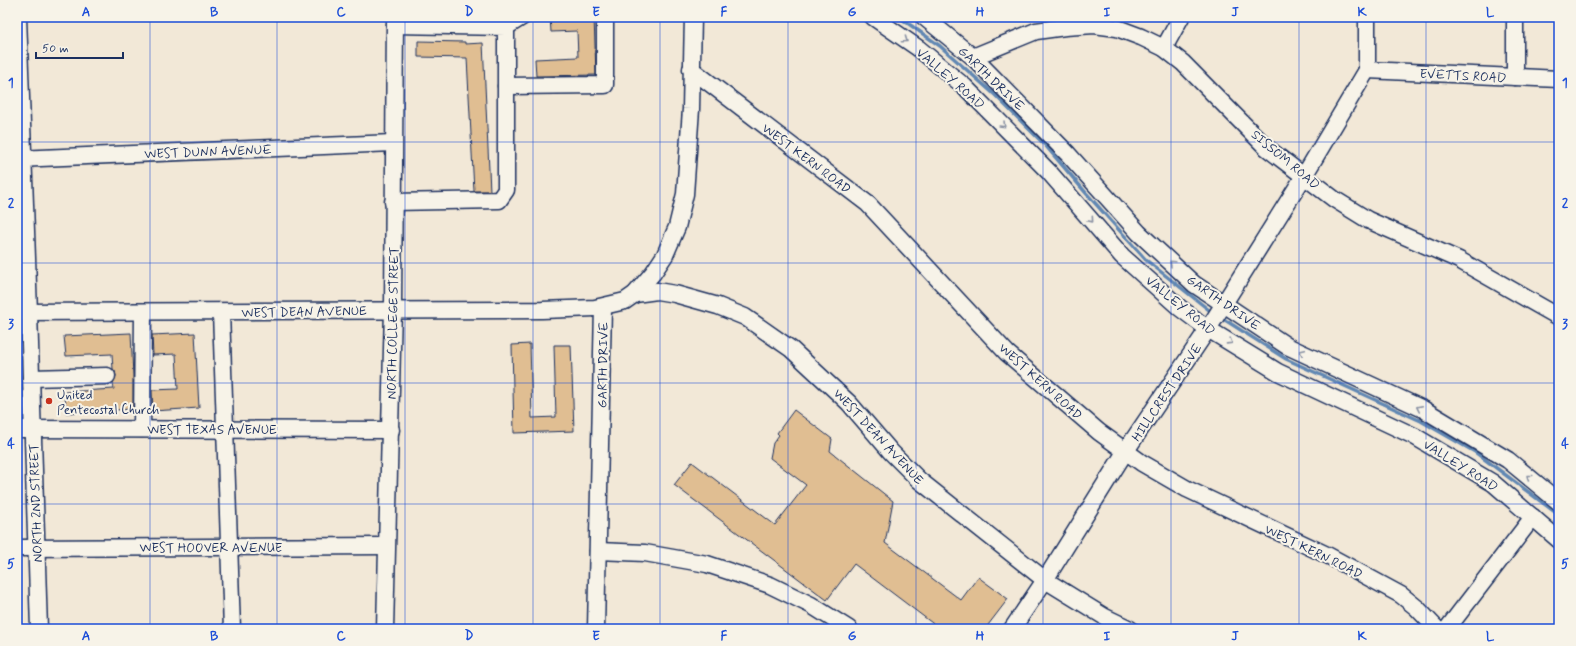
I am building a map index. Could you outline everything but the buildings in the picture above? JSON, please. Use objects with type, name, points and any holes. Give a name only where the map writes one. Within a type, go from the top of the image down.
[{"type":"street","name":"NORTH 2ND STREET","points":[[18,17],[23,312],[31,378],[25,429],[37,548],[39,629]]},
{"type":"street","points":[[395,21],[506,27],[522,17]]},
{"type":"street","points":[[506,86],[605,86],[605,17]]},
{"type":"street","name":"GARTH DRIVE","points":[[596,629],[603,307],[625,300],[635,294],[652,274],[665,255],[678,228],[686,186],[691,109],[692,17]]},
{"type":"street","name":"VALLEY ROAD","points":[[873,17],[918,48],[966,87],[1049,172],[1122,256],[1180,308],[1208,329],[1278,372],[1414,436],[1493,483],[1559,540]]},
{"type":"street","name":"GARTH DRIVE","points":[[924,17],[973,57],[1068,154],[1139,233],[1194,284],[1287,346],[1423,409],[1508,460],[1559,502]]},
{"type":"street","points":[[1164,48],[1181,17]]},
{"type":"street","points":[[1367,17],[1367,70]]},
{"type":"street","points":[[1515,17],[1515,77]]},
{"type":"street","name":"NORTH COLLEGE STREET","points":[[385,629],[393,309],[395,21]]},
{"type":"street","name":"SISSOM ROAD","points":[[973,57],[1036,32],[1094,25],[1117,28],[1164,48],[1183,63],[1267,148],[1334,199],[1368,220],[1459,260],[1559,318]]},
{"type":"street","points":[[393,202],[499,200],[506,190],[506,27]]},
{"type":"street","name":"WEST KERN ROAD","points":[[691,68],[868,204],[1007,352],[1099,432],[1125,452],[1187,489],[1329,556],[1368,577],[1401,596],[1417,608],[1437,629]]},
{"type":"street","name":"HILLCREST DRIVE","points":[[1012,629],[1045,580],[1125,452],[1224,304],[1304,176],[1367,70]]},
{"type":"street","name":"EVETTS ROAD","points":[[1367,70],[1559,79]]},
{"type":"street","name":"WEST DUNN AVENUE","points":[[20,159],[393,143]]},
{"type":"street","name":"WEST DEAN AVENUE","points":[[635,294],[657,291],[675,294],[718,306],[745,318],[791,348],[849,403],[891,452],[919,480],[1045,580],[1105,617],[1130,629]]},
{"type":"street","name":"WEST DEAN AVENUE","points":[[23,312],[221,312],[393,309],[542,310],[603,307]]},
{"type":"street","points":[[142,429],[143,312]]},
{"type":"street","points":[[221,312],[232,629]]},
{"type":"street","points":[[31,378],[107,376]]},
{"type":"street","name":"WEST TEXAS AVENUE","points":[[25,429],[391,430]]},
{"type":"street","points":[[1447,629],[1532,517]]},
{"type":"street","name":"WEST HOOVER AVENUE","points":[[17,548],[386,546]]},
{"type":"street","points":[[598,551],[645,553],[707,564],[770,585],[811,605],[849,629]]},
{"type":"waterway","points":[[899,17],[940,46],[995,95],[1046,146],[1146,260],[1209,310]]},
{"type":"waterway","points":[[1225,320],[1286,359],[1421,421],[1475,452],[1559,515]]},
{"type":"place","name":"United Pentecostal Church","points":[[49,401]]}]
